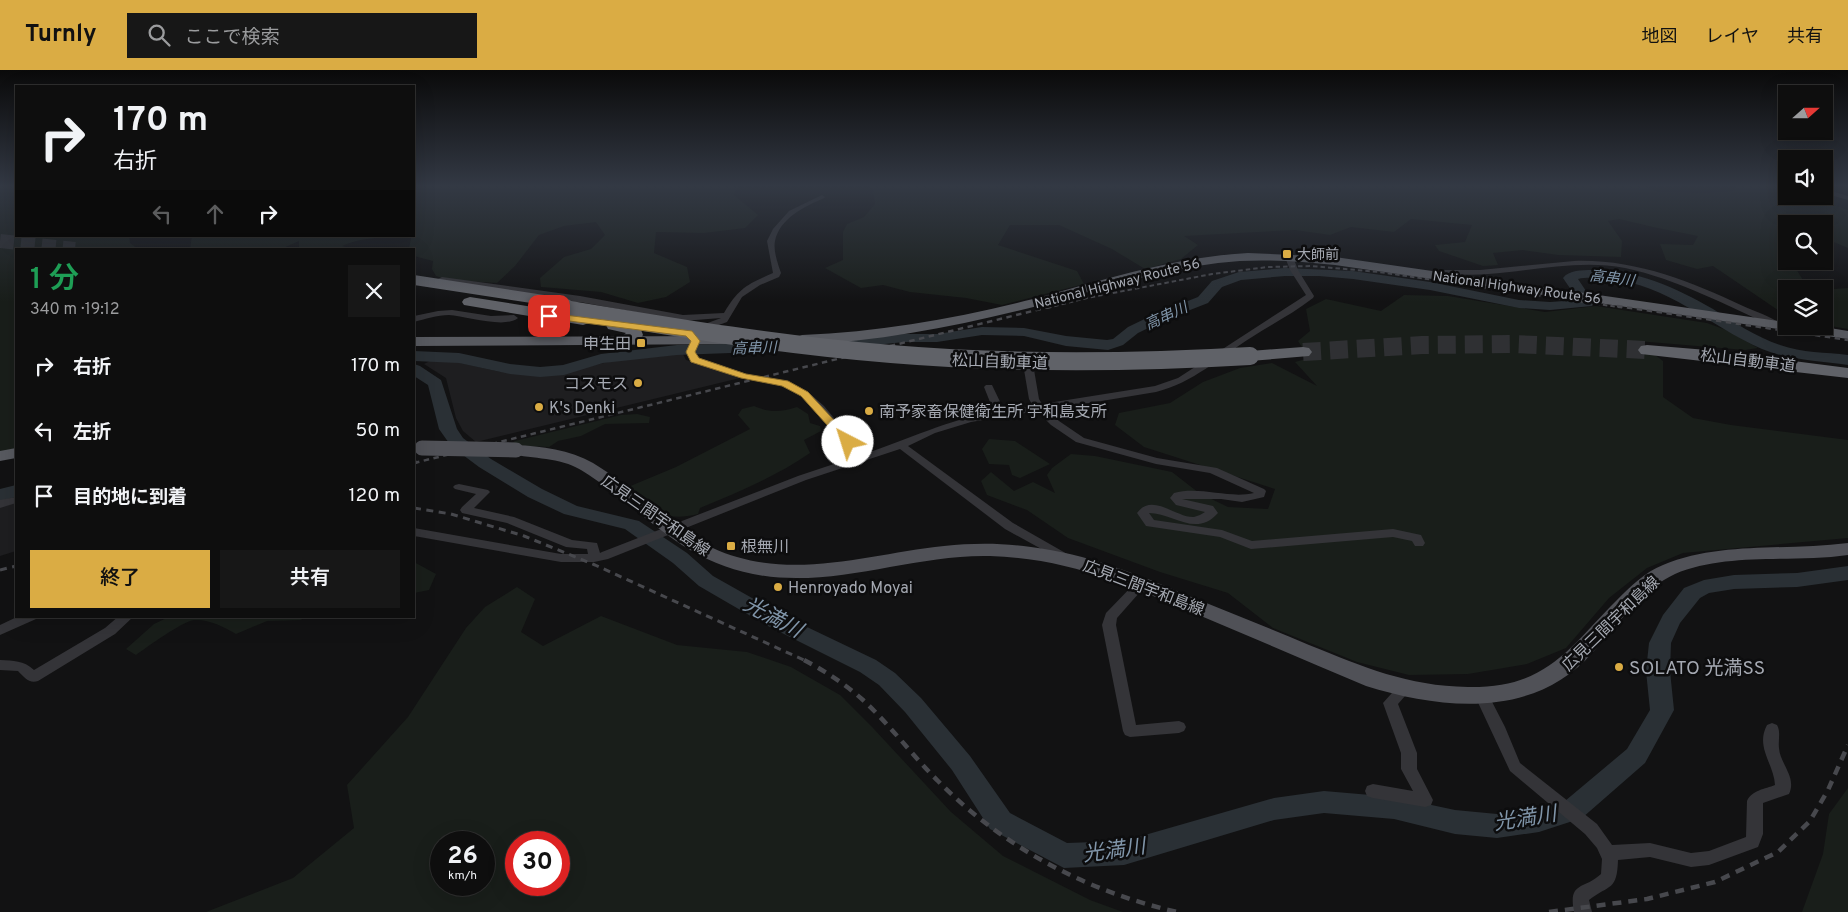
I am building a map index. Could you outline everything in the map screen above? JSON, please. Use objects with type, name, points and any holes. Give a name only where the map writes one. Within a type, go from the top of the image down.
[{"type":"highway","name":"National Highway Route 56","points":[[415,342],[623,342],[694,338],[814,340],[874,334],[999,312],[1186,264],[1230,258],[1294,267],[1336,261],[1778,325]]},
{"type":"highway","points":[[415,280],[683,323],[694,338]]},
{"type":"highway","points":[[415,287],[538,305],[694,338]]},
{"type":"highway","points":[[415,291],[507,309],[614,324],[694,338]]},
{"type":"highway","points":[[614,324],[630,328],[634,331],[635,335],[623,342]]},
{"type":"highway","name":"National Highway Route 56","points":[[1833,333],[1848,335]]},
{"type":"highway","name":"松山自動車道","points":[[694,338],[823,347],[964,360],[1082,363],[1303,352]]},
{"type":"highway","name":"松山自動車道","points":[[1647,350],[1848,373]]},
{"type":"highway","points":[[0,456],[15,453]]},
{"type":"main road","name":"広見三間宇和島線","points":[[418,448],[516,450],[555,455],[586,466],[664,532],[727,562],[758,569],[814,570],[962,551],[1013,552],[1090,564],[1374,680],[1404,688],[1446,695],[1516,690],[1535,684],[1561,670],[1653,579],[1666,571],[1693,561],[1728,556],[1820,553],[1848,549]]},
{"type":"street","points":[[780,224],[772,241],[773,258],[777,273],[739,295],[724,320],[694,338],[695,360],[754,379],[785,384],[805,394],[820,408],[862,458]]},
{"type":"street","points":[[1425,274],[1480,273],[1568,264],[1603,263],[1624,266],[1668,280],[1778,325]]},
{"type":"street","points":[[415,532],[561,558],[594,558],[802,478],[901,445],[969,419],[1156,389],[1174,384],[1188,378],[1223,352],[1310,296],[1294,267]]},
{"type":"street","points":[[442,279],[683,318],[726,316]]},
{"type":"street","points":[[415,319],[438,313],[470,314],[501,320],[514,318]]},
{"type":"street","points":[[898,351],[1026,358],[1135,357],[1223,352]]},
{"type":"street","points":[[1026,358],[1034,399],[1039,408],[1055,423],[1080,440],[1156,461],[1213,470],[1260,491],[1260,495],[1242,499],[1221,496],[1178,495],[1176,498],[1180,503],[1209,509],[1212,513],[1197,520],[1190,520],[1162,509],[1146,509],[1143,513],[1150,523],[1222,534],[1251,545],[1393,533],[1417,538],[1420,543]]},
{"type":"street","points":[[989,387],[1000,414]]},
{"type":"street","points":[[901,445],[1009,526],[1066,559]]},
{"type":"street","points":[[459,487],[484,492],[466,510],[510,520],[570,544],[593,546],[594,558]]},
{"type":"street","points":[[0,504],[15,500]]},
{"type":"street","points":[[1141,584],[1111,616],[1109,625],[1130,731],[1180,727]]},
{"type":"street","points":[[0,630],[27,618]]},
{"type":"street","points":[[0,665],[21,666],[33,677],[110,631],[126,618]]},
{"type":"street","points":[[1373,791],[1425,800],[1409,769],[1409,753],[1390,703],[1404,688]]},
{"type":"street","points":[[1481,694],[1499,729],[1514,765],[1530,782],[1583,820],[1596,834],[1607,853],[1610,870],[1609,876],[1605,881],[1583,894],[1580,898],[1583,912]]},
{"type":"street","points":[[1607,853],[1650,850],[1691,860],[1709,858],[1752,842],[1756,834],[1755,801],[1758,798],[1783,789],[1784,779],[1772,754],[1770,745],[1772,729]]},
{"type":"shaded area","points":[[0,224],[15,224],[15,237],[129,237],[130,243],[137,248],[15,248],[15,448],[0,453]]},
{"type":"shaded area","points":[[415,224],[578,224],[564,226],[539,235],[515,266],[497,283],[449,280],[436,276],[432,269],[433,261],[415,256],[415,248],[409,248],[411,238],[384,237],[415,237]]},
{"type":"shaded area","points":[[598,224],[749,224],[745,228],[704,233],[656,232],[654,253],[687,267],[690,282],[666,297],[638,303],[601,292],[541,287],[540,278],[564,257],[591,249],[605,235]]},
{"type":"shaded area","points":[[847,224],[1404,224],[1394,232],[1351,227],[1330,235],[1295,230],[1184,236],[1198,245],[1181,259],[1145,269],[1112,249],[1059,225],[1010,225],[998,245],[1077,271],[1084,284],[1002,305],[966,298],[910,292],[883,285],[861,288],[825,268],[843,260],[843,232]]},
{"type":"shaded area","points":[[1465,224],[1610,224],[1622,241],[1621,257],[1558,255],[1523,250],[1493,253],[1498,265],[1483,266],[1439,251],[1435,245],[1465,242],[1472,225]]},
{"type":"shaded area","points":[[1641,224],[1778,224],[1778,270],[1797,270],[1803,280],[1778,280],[1778,310],[1713,266],[1697,269],[1666,260],[1660,244],[1693,245],[1698,236]]},
{"type":"shaded area","points":[[1833,224],[1848,224],[1848,248],[1833,242]]},
{"type":"shaded area","points":[[192,237],[384,237],[359,240],[342,246],[349,248],[299,248],[299,241],[283,248],[190,248]]},
{"type":"shaded area","points":[[1848,288],[1848,329],[1833,326],[1833,289]]},
{"type":"shaded area","points":[[1404,295],[1448,296],[1545,312],[1596,306],[1707,323],[1729,331],[1758,348],[1745,350],[1637,341],[1663,361],[1663,397],[1693,418],[1731,425],[1848,440],[1848,538],[1683,553],[1647,568],[1609,598],[1566,648],[1527,664],[1468,674],[1409,675],[1357,662],[1273,628],[1228,593],[1160,572],[1068,538],[1027,510],[987,495],[981,481],[991,472],[1014,491],[1033,482],[1055,493],[1047,475],[1052,468],[1071,454],[1095,456],[1172,472],[1199,493],[1228,507],[1268,509],[1275,489],[1144,447],[1115,425],[1119,413],[1170,403],[1203,382],[1240,368],[1272,363],[1317,386],[1295,362],[1309,358],[1298,341],[1310,331],[1306,309],[1326,299],[1381,311]]},
{"type":"shaded area","points":[[683,354],[686,360],[740,378],[476,442],[463,431],[456,418],[446,378],[424,364],[432,360],[451,361],[501,372],[553,375],[612,361]]},
{"type":"shaded area","points":[[754,406],[776,411],[797,407],[808,414],[810,423],[820,426],[821,431],[804,440],[810,453],[743,490],[700,508],[698,514],[676,517],[659,512],[628,487],[676,467],[750,429],[738,415],[742,409]]},
{"type":"shaded area","points":[[637,414],[650,417],[649,423],[605,424],[581,436],[558,441],[549,447],[509,445],[515,441],[621,415]]},
{"type":"shaded area","points":[[989,439],[1015,441],[1050,464],[1020,478],[1012,475],[1009,465],[989,464],[982,449]]},
{"type":"shaded area","points":[[15,502],[15,551],[0,556],[0,506]]},
{"type":"shaded area","points":[[415,563],[436,574],[429,590],[415,593]]},
{"type":"shaded area","points":[[517,587],[535,599],[521,632],[543,646],[601,616],[677,645],[747,652],[791,667],[840,695],[951,812],[1003,856],[1090,900],[1123,912],[206,912],[293,878],[354,828],[347,785],[408,717],[466,628],[485,607]]},
{"type":"shaded area","points":[[167,618],[304,618],[300,620],[267,621],[236,634],[211,622],[194,620],[174,629],[136,655],[126,649],[154,624]]},
{"type":"shaded area","points":[[1848,788],[1848,912],[1802,912],[1823,854],[1829,814]]},
{"type":"waterway","name":"高串川","points":[[829,345],[904,338],[937,338],[982,331],[1024,332],[1066,341],[1108,345],[1118,342],[1133,330],[1162,316],[1203,300],[1217,284],[1239,276],[1285,272],[1353,275],[1430,286],[1519,304],[1550,306],[1587,303],[1570,278],[1573,276],[1600,274],[1624,276],[1667,290],[1745,335],[1775,349],[1795,354],[1848,360]]},
{"type":"waterway","name":"高串川","points":[[415,356],[459,358],[510,369],[540,372],[564,370],[601,359],[677,350],[779,348]]},
{"type":"waterway","name":"光満川","points":[[415,370],[435,383],[448,429],[457,442],[485,463],[535,493],[571,510],[632,525],[680,558],[706,581],[776,621],[868,666],[887,679],[913,705],[961,763],[1000,821],[1064,856],[1124,853],[1274,809],[1324,802],[1394,808],[1455,822],[1497,826],[1539,820],[1573,810],[1636,756],[1662,710],[1658,671],[1660,643],[1671,620],[1692,593],[1704,587],[1734,582],[1797,580],[1848,573]]},
{"type":"waterway","name":"光満川","points":[[0,495],[15,491]]},
{"type":"tunnel","points":[[0,241],[66,248]]},
{"type":"tunnel","points":[[1303,352],[1422,345],[1513,344],[1647,350]]},
{"type":"railway","points":[[1047,308],[1087,298],[1212,274],[1268,267],[1311,266],[1379,272],[1625,308]]},
{"type":"railway","points":[[415,463],[1053,306]]},
{"type":"railway","points":[[1617,306],[1848,340]]},
{"type":"railway","points":[[415,508],[451,514],[524,536],[595,565],[805,660]]},
{"type":"railway","points":[[0,570],[15,566]]},
{"type":"railway","points":[[805,660],[835,678],[863,700],[928,771],[963,805],[990,827],[1048,864],[1079,879],[1143,903],[1177,912]]},
{"type":"railway","points":[[1549,912],[1647,899],[1715,882],[1778,852],[1810,821],[1828,790],[1848,745]]},
{"type":"place","name":"大師前","points":[[1287,254]]},
{"type":"place","name":"申生田","points":[[641,343]]},
{"type":"place","name":"コスモス","points":[[638,383]]},
{"type":"place","name":"K's Denki","points":[[539,407]]},
{"type":"place","name":"南予家畜保健衛生所 宇和島支所","points":[[869,411]]},
{"type":"place","name":"根無川","points":[[731,546]]},
{"type":"place","name":"Henroyado Moyai","points":[[778,587]]},
{"type":"place","name":"SOLATO 光満SS","points":[[1619,667]]},
{"type":"route","points":[[549,316],[689,333],[696,341],[691,352],[695,360],[754,379],[785,384],[805,394],[820,408],[848,442]]}]
